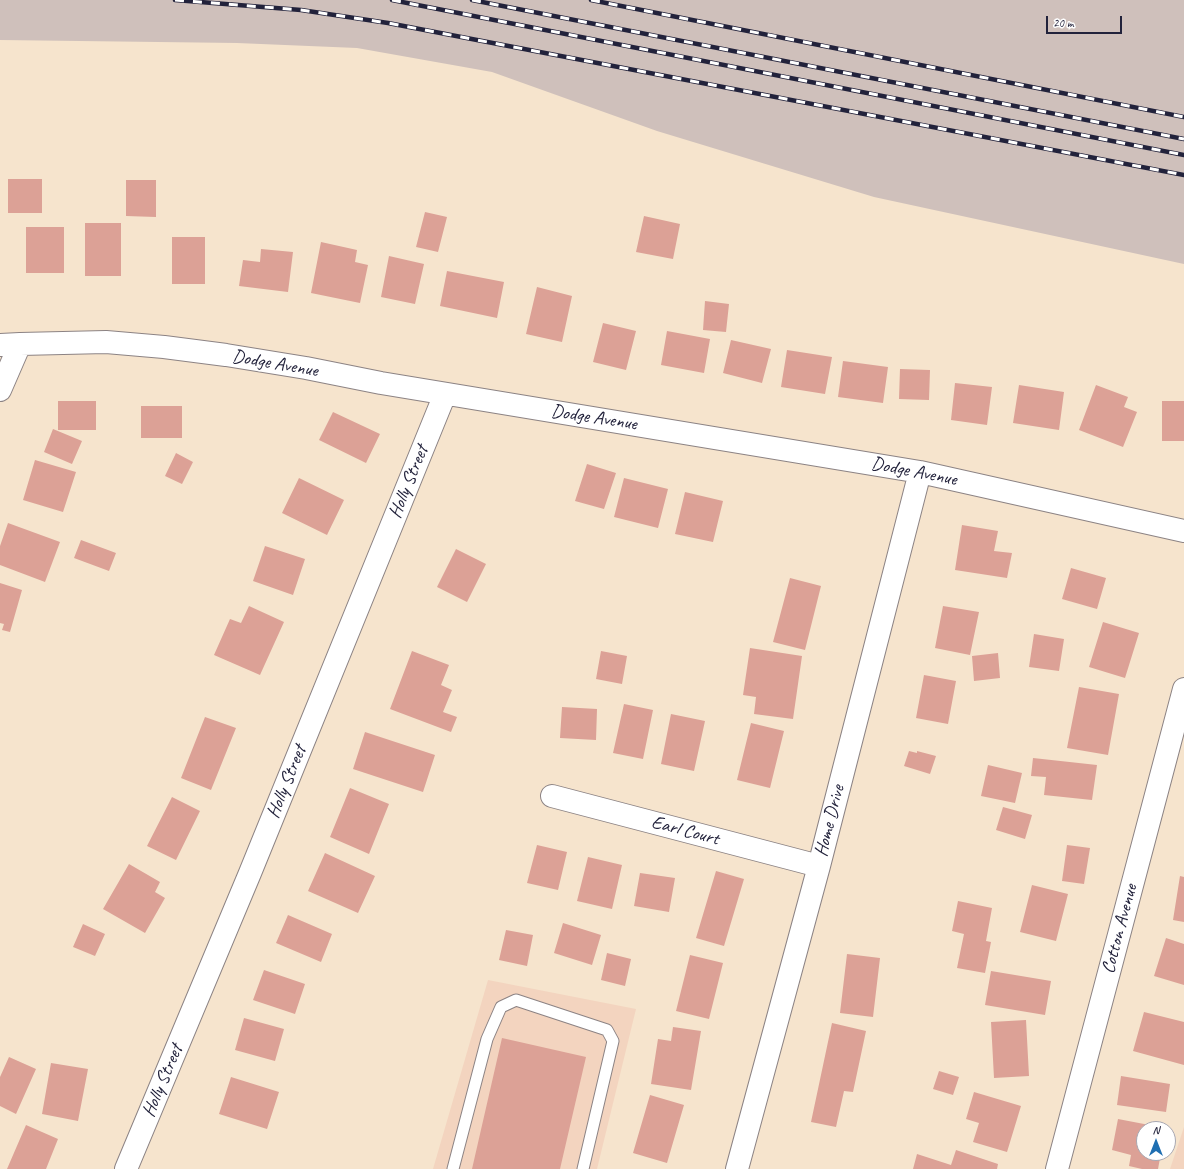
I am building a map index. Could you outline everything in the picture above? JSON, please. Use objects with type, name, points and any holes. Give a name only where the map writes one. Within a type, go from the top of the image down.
[{"type":"street","name":"Dodge Avenue","points":[[10,345],[106,342],[164,347],[226,355],[306,368],[445,394],[920,472],[1184,531]]},
{"type":"street","points":[[0,390],[10,345]]},
{"type":"street","name":"Holly Street","points":[[126,1169],[250,873],[445,394]]},
{"type":"street","name":"Home Drive","points":[[737,1169],[819,866],[920,472]]},
{"type":"street","name":"Cotton Avenue","points":[[1056,1169],[1184,690]]},
{"type":"street","name":"Earl Court","points":[[552,796],[819,866]]},
{"type":"lane","points":[[453,1169],[487,1039],[501,1007],[516,1000],[607,1030],[613,1041],[583,1169]]},
{"type":"shaded area","points":[[0,0],[1184,0],[1184,264],[874,197],[657,131],[492,72],[357,48],[237,43],[0,40]]},
{"type":"shaded area","points":[[488,980],[636,1009],[597,1169],[433,1169]]},
{"type":"shaded area","points":[[1184,1127],[1184,1169],[1170,1169],[1173,1161],[1176,1161],[1176,1151]]},
{"type":"building","points":[[8,179],[42,179],[42,213],[8,213]]},
{"type":"building","points":[[126,180],[156,180],[156,217],[126,216]]},
{"type":"building","points":[[425,212],[447,217],[438,252],[416,247]]},
{"type":"building","points":[[644,216],[680,224],[673,259],[636,252]]},
{"type":"building","points":[[85,223],[121,223],[121,276],[85,276]]},
{"type":"building","points":[[26,227],[64,227],[64,273],[26,273]]},
{"type":"building","points":[[172,237],[205,237],[205,284],[172,284]]},
{"type":"building","points":[[321,242],[357,250],[355,262],[368,265],[360,303],[311,293]]},
{"type":"building","points":[[261,249],[293,252],[288,292],[239,286],[243,260],[260,262]]},
{"type":"building","points":[[389,256],[424,264],[415,304],[381,297]]},
{"type":"building","points":[[447,271],[504,282],[497,318],[440,306]]},
{"type":"building","points":[[537,287],[572,296],[562,342],[526,334]]},
{"type":"building","points":[[705,301],[729,304],[726,332],[703,330]]},
{"type":"building","points":[[603,323],[636,331],[626,370],[593,362]]},
{"type":"building","points":[[667,331],[710,339],[704,373],[661,365]]},
{"type":"building","points":[[731,340],[771,349],[762,383],[723,373]]},
{"type":"building","points":[[787,350],[832,357],[825,394],[781,387]]},
{"type":"building","points":[[843,361],[888,367],[883,403],[838,397]]},
{"type":"building","points":[[900,369],[930,370],[929,400],[899,399]]},
{"type":"building","points":[[955,383],[992,387],[987,425],[951,420]]},
{"type":"building","points":[[1019,385],[1064,392],[1059,430],[1013,423]]},
{"type":"building","points":[[1096,385],[1128,397],[1124,407],[1137,412],[1123,447],[1079,430]]},
{"type":"building","points":[[58,401],[96,401],[96,430],[58,430]]},
{"type":"building","points":[[1162,401],[1184,401],[1184,441],[1162,441]]},
{"type":"building","points":[[141,406],[182,406],[182,438],[141,438]]},
{"type":"building","points":[[333,412],[380,434],[366,463],[319,440]]},
{"type":"building","points":[[53,429],[82,441],[72,464],[44,452]]},
{"type":"building","points":[[176,453],[193,462],[182,484],[165,476]]},
{"type":"building","points":[[35,460],[76,472],[63,512],[23,500]]},
{"type":"building","points":[[587,464],[616,473],[604,509],[575,501]]},
{"type":"building","points":[[299,478],[344,500],[327,535],[282,513]]},
{"type":"building","points":[[624,478],[668,489],[658,528],[614,517]]},
{"type":"building","points":[[685,492],[723,501],[713,542],[675,534]]},
{"type":"building","points":[[8,523],[60,542],[45,582],[0,565],[0,546]]},
{"type":"building","points":[[962,525],[998,531],[994,551],[1012,553],[1007,578],[955,570]]},
{"type":"building","points":[[81,540],[116,553],[109,571],[74,558]]},
{"type":"building","points":[[265,546],[305,559],[293,595],[253,581]]},
{"type":"building","points":[[456,549],[486,564],[467,602],[437,587]]},
{"type":"building","points":[[1071,568],[1106,578],[1097,609],[1062,599]]},
{"type":"building","points":[[790,578],[821,586],[805,650],[773,642]]},
{"type":"building","points":[[0,583],[22,590],[10,632],[2,630],[4,624],[0,623]]},
{"type":"building","points":[[249,606],[284,622],[260,675],[214,655],[230,619],[241,623]]},
{"type":"building","points":[[943,606],[979,612],[970,655],[935,648]]},
{"type":"building","points":[[1103,622],[1139,633],[1125,678],[1089,667]]},
{"type":"building","points":[[1034,634],[1064,639],[1059,671],[1029,667]]},
{"type":"building","points":[[750,648],[802,656],[793,719],[754,714],[756,697],[743,695]]},
{"type":"building","points":[[412,651],[449,665],[441,685],[452,690],[443,712],[457,717],[451,732],[390,709]]},
{"type":"building","points":[[601,651],[627,656],[622,684],[596,679]]},
{"type":"building","points":[[998,653],[1000,678],[974,681],[972,656]]},
{"type":"building","points":[[924,675],[956,681],[948,724],[916,718]]},
{"type":"building","points":[[1079,687],[1119,694],[1108,755],[1067,748]]},
{"type":"building","points":[[624,704],[653,710],[643,759],[613,753]]},
{"type":"building","points":[[562,707],[597,709],[596,740],[560,738]]},
{"type":"building","points":[[671,714],[705,721],[694,771],[661,764]]},
{"type":"building","points":[[205,717],[236,728],[211,790],[181,778]]},
{"type":"building","points":[[751,723],[784,731],[770,788],[737,780]]},
{"type":"building","points":[[365,732],[435,755],[423,792],[353,769]]},
{"type":"building","points":[[909,751],[917,753],[917,751],[936,756],[930,774],[904,766]]},
{"type":"building","points":[[1033,758],[1097,765],[1092,800],[1044,795],[1046,777],[1031,776]]},
{"type":"building","points":[[988,765],[1022,773],[1015,803],[981,796]]},
{"type":"building","points":[[350,788],[389,804],[369,854],[330,837]]},
{"type":"building","points":[[172,797],[200,811],[176,860],[147,846]]},
{"type":"building","points":[[1003,807],[1032,815],[1025,839],[996,830]]},
{"type":"building","points":[[537,845],[567,852],[558,890],[527,883]]},
{"type":"building","points":[[1067,845],[1090,848],[1084,884],[1062,881]]},
{"type":"building","points":[[325,853],[375,876],[358,913],[308,891]]},
{"type":"building","points":[[588,857],[622,865],[612,909],[577,901]]},
{"type":"building","points":[[129,864],[160,882],[155,892],[165,898],[145,933],[103,909]]},
{"type":"building","points":[[716,871],[744,879],[724,946],[696,938]]},
{"type":"building","points":[[640,873],[675,878],[669,912],[634,906]]},
{"type":"building","points":[[1180,876],[1184,877],[1184,922],[1173,920]]},
{"type":"building","points":[[1032,885],[1068,894],[1056,941],[1020,932]]},
{"type":"building","points":[[958,901],[992,908],[986,941],[991,942],[985,973],[957,968],[964,934],[952,931]]},
{"type":"building","points":[[288,915],[332,934],[321,962],[276,943]]},
{"type":"building","points":[[563,923],[601,935],[592,965],[554,953]]},
{"type":"building","points":[[83,924],[105,934],[95,956],[73,947]]},
{"type":"building","points":[[506,930],[533,935],[527,966],[499,960]]},
{"type":"building","points":[[1166,938],[1184,944],[1184,985],[1154,976]]},
{"type":"building","points":[[607,953],[631,959],[625,986],[601,980]]},
{"type":"building","points":[[847,954],[880,958],[873,1017],[840,1013]]},
{"type":"building","points":[[690,955],[723,963],[709,1019],[676,1011]]},
{"type":"building","points":[[264,970],[305,984],[295,1014],[253,1000]]},
{"type":"building","points":[[991,971],[1051,981],[1045,1015],[985,1005]]},
{"type":"building","points":[[1144,1012],[1184,1022],[1184,1065],[1133,1051]]},
{"type":"building","points":[[244,1018],[284,1029],[275,1061],[235,1050]]},
{"type":"building","points":[[1026,1020],[1029,1076],[994,1078],[991,1022]]},
{"type":"building","points":[[832,1023],[866,1031],[853,1092],[844,1091],[836,1127],[811,1122]]},
{"type":"building","points":[[673,1027],[701,1031],[691,1090],[651,1084],[658,1039],[671,1041]]},
{"type":"building","points":[[502,1038],[586,1057],[560,1169],[472,1169]]},
{"type":"building","points":[[9,1057],[36,1069],[16,1114],[0,1106],[0,1077]]},
{"type":"building","points":[[51,1063],[88,1069],[78,1121],[42,1114]]},
{"type":"building","points":[[939,1071],[959,1077],[953,1095],[933,1089]]},
{"type":"building","points":[[1121,1076],[1170,1084],[1166,1112],[1117,1105]]},
{"type":"building","points":[[231,1077],[279,1092],[267,1129],[219,1114]]},
{"type":"building","points":[[974,1092],[1021,1106],[1007,1152],[973,1142],[979,1123],[966,1119]]},
{"type":"building","points":[[650,1095],[684,1105],[667,1163],[633,1153]]},
{"type":"building","points":[[1118,1119],[1136,1122],[1136,1161],[1160,1161],[1158,1169],[1142,1169],[1129,1166],[1131,1155],[1112,1150]]},
{"type":"building","points":[[26,1125],[58,1139],[46,1169],[7,1169]]},
{"type":"building","points":[[956,1150],[998,1164],[997,1169],[913,1169],[917,1154],[951,1165]]},
{"type":"railway","points":[[175,0],[301,10],[388,23],[1184,175]]},
{"type":"railway","points":[[392,0],[1184,155]]},
{"type":"railway","points":[[472,0],[1184,139]]},
{"type":"railway","points":[[591,0],[1184,117]]}]
